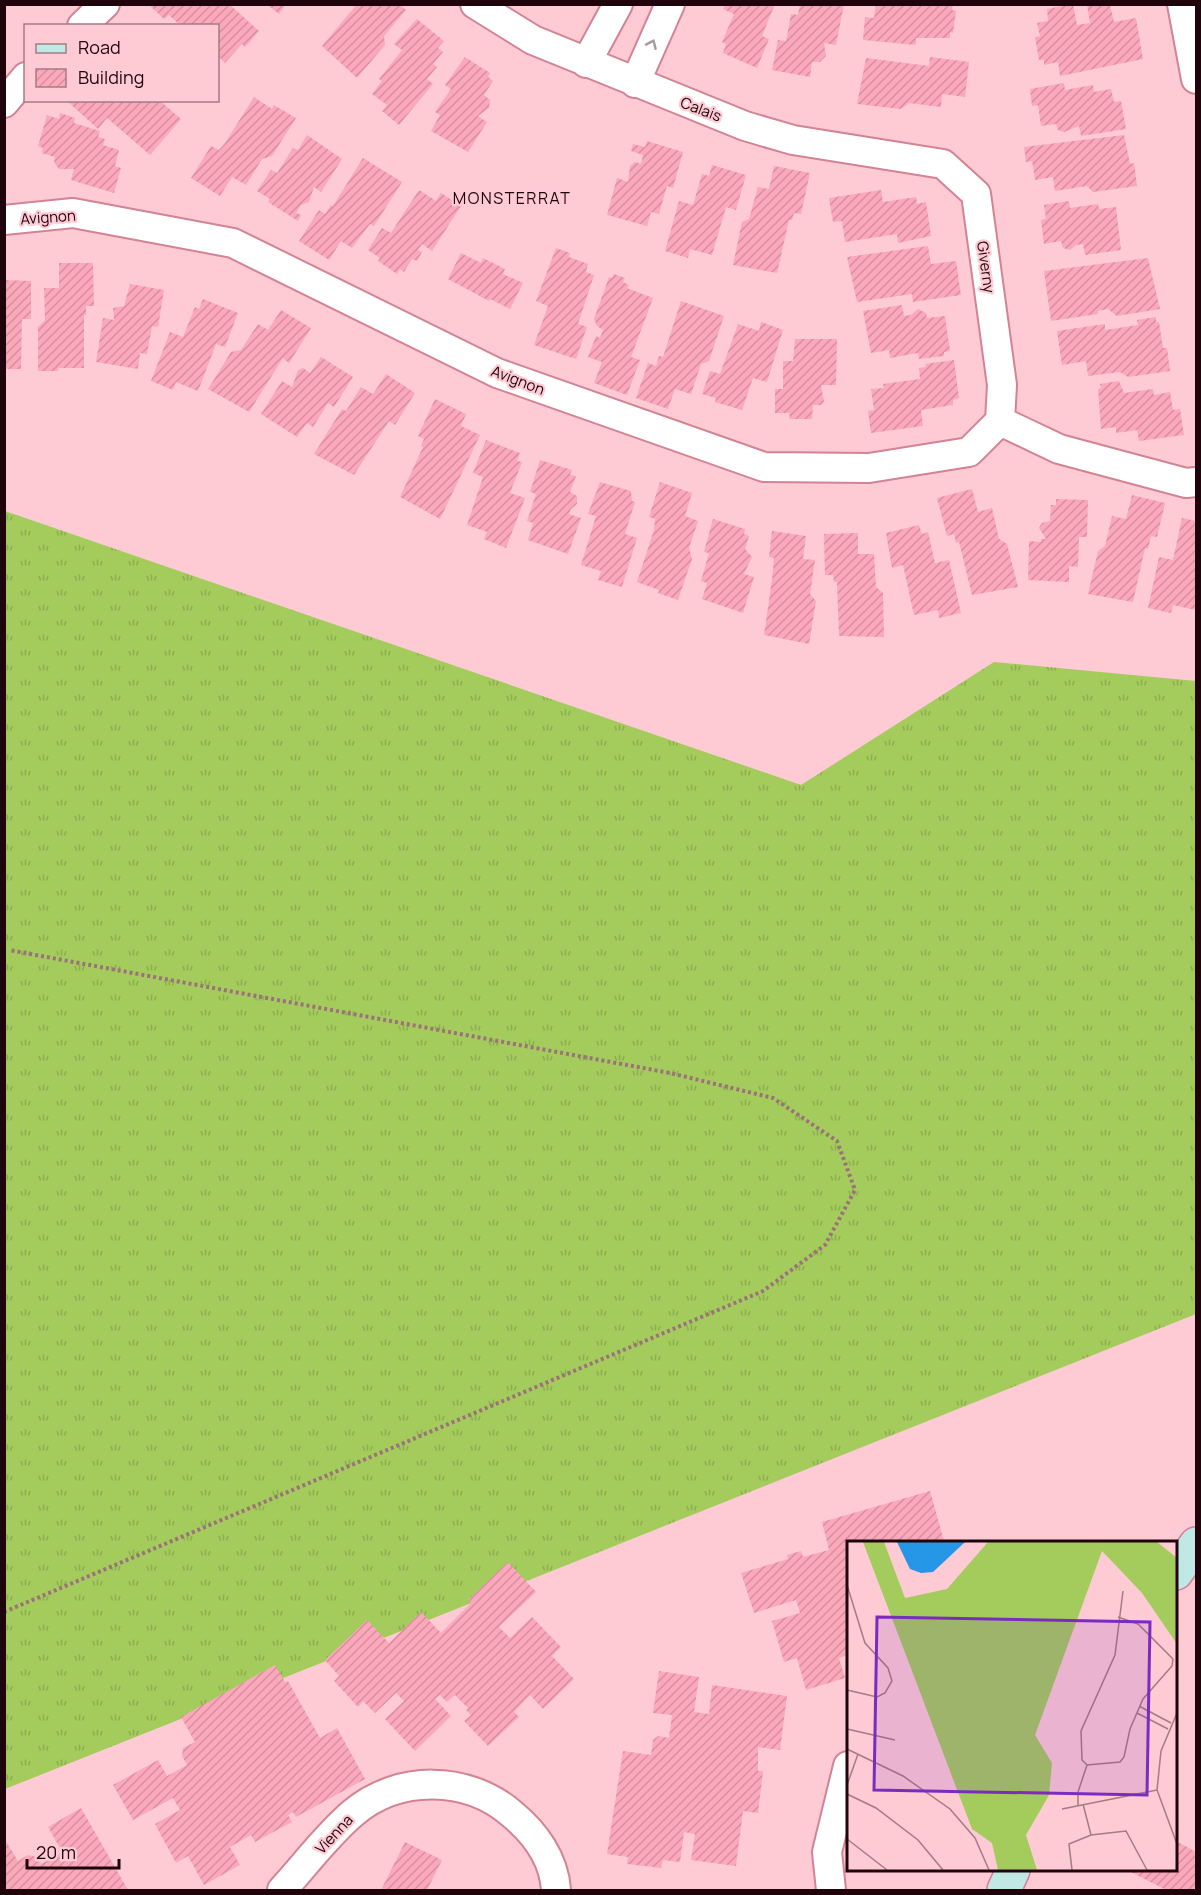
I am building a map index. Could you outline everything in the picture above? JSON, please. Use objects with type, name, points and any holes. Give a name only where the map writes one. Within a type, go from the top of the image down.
[{"type":"street","points":[[84,24],[105,4]]},
{"type":"street","name":"Calais","points":[[476,4],[533,40],[745,126],[793,140],[943,164]]},
{"type":"street","points":[[586,63],[618,4]]},
{"type":"street","points":[[635,83],[670,4]]},
{"type":"street","points":[[1182,4],[1197,79]]},
{"type":"street","points":[[4,104],[24,79]]},
{"type":"street","name":"Giverny","points":[[943,164],[976,194],[1002,385],[1000,421]]},
{"type":"street","name":"Avignon","points":[[4,220],[73,213],[233,243],[497,373],[764,467],[869,468],[969,452],[1000,421]]},
{"type":"street","points":[[1000,421],[1059,449],[1186,483],[1197,482]]},
{"type":"street","points":[[1177,1572],[1197,1544]]},
{"type":"street","points":[[831,1890],[827,1852],[847,1774]]},
{"type":"street","name":"Vienna","points":[[282,1890],[354,1812],[387,1792],[412,1785],[445,1784],[484,1796],[501,1804],[528,1828],[543,1849],[556,1890]]},
{"type":"street","points":[[1004,1890],[1012,1871]]},
{"type":"path","points":[[4,1612],[763,1291],[825,1245],[855,1190],[837,1142],[774,1098],[670,1072],[9,950]]},
{"type":"green space","points":[[5,511],[801,785],[994,662],[1196,681],[1196,1314],[5,1789]]},
{"type":"building","points":[[148,4],[229,4],[259,31],[245,47],[242,44],[225,63],[219,57],[219,24],[179,24],[169,15],[164,19]]},
{"type":"building","points":[[266,4],[286,4],[279,14]]},
{"type":"building","points":[[357,4],[399,4],[406,10],[384,36],[385,45],[357,78],[322,46]]},
{"type":"building","points":[[725,4],[775,4],[762,36],[769,39],[757,68],[723,53],[726,44],[722,42],[734,14],[723,9]]},
{"type":"building","points":[[800,4],[844,4],[836,45],[824,43],[826,56],[820,62],[812,62],[810,77],[772,70],[778,40],[786,41],[791,14],[798,15]]},
{"type":"building","points":[[876,4],[953,4],[952,10],[956,11],[953,33],[950,32],[950,38],[916,38],[916,45],[863,40],[865,17],[874,18]]},
{"type":"building","points":[[1073,4],[1077,25],[1090,23],[1087,5],[1110,5],[1114,22],[1136,18],[1143,59],[1060,76],[1058,62],[1044,65],[1044,60],[1039,60],[1035,37],[1040,36],[1037,23],[1048,21],[1047,9]]},
{"type":"building","points":[[417,19],[444,41],[438,48],[443,52],[433,64],[437,67],[427,79],[433,84],[399,125],[382,111],[387,105],[372,94],[382,81],[379,79],[402,50],[394,44]]},
{"type":"building","points":[[465,57],[490,73],[488,77],[493,81],[484,95],[490,100],[489,108],[478,116],[487,122],[468,152],[431,131],[440,115],[435,112],[451,89],[445,85]]},
{"type":"building","points":[[930,57],[969,62],[965,97],[942,94],[941,107],[909,103],[901,109],[857,104],[866,58],[929,66]]},
{"type":"building","points":[[1064,83],[1065,90],[1093,85],[1094,92],[1111,89],[1114,102],[1121,101],[1126,129],[1081,136],[1079,126],[1064,132],[1058,130],[1056,124],[1041,126],[1038,105],[1032,106],[1030,89]]},
{"type":"building","points":[[254,97],[272,109],[274,105],[296,118],[272,156],[262,159],[246,185],[232,177],[220,196],[191,178],[211,146],[219,150],[225,143]]},
{"type":"building","points":[[68,102],[161,102],[181,119],[150,155],[107,118],[98,129]]},
{"type":"building","points":[[60,113],[75,118],[74,123],[100,131],[98,137],[105,139],[103,145],[119,150],[115,166],[121,168],[114,193],[71,180],[74,169],[59,169],[54,162],[55,157],[42,153],[43,148],[38,146],[47,115],[59,119]]},
{"type":"building","points":[[307,135],[342,159],[321,192],[314,187],[309,202],[301,205],[296,213],[301,215],[298,221],[268,202],[270,199],[257,191],[271,170],[277,173],[293,148],[298,150]]},
{"type":"building","points":[[1124,135],[1130,164],[1134,163],[1137,186],[1093,192],[1087,186],[1055,191],[1053,177],[1035,180],[1032,161],[1026,162],[1024,147]]},
{"type":"building","points":[[647,141],[683,152],[673,188],[667,186],[659,214],[651,212],[647,226],[607,215],[617,178],[628,182],[630,166],[635,162],[641,164],[643,155],[631,151],[633,144],[645,147]]},
{"type":"building","points":[[363,158],[402,182],[374,226],[370,224],[352,248],[341,241],[329,260],[299,241],[319,210],[325,214],[331,205],[333,206]]},
{"type":"building","points":[[712,165],[746,175],[736,210],[726,207],[712,255],[690,249],[688,258],[665,251],[679,201],[693,205],[702,174],[709,176]]},
{"type":"building","points":[[774,166],[810,173],[801,214],[794,213],[792,220],[789,220],[777,273],[733,265],[742,222],[749,219],[758,187],[769,189]]},
{"type":"building","points":[[419,190],[436,201],[441,193],[461,206],[432,251],[422,244],[418,250],[422,252],[417,261],[412,259],[404,272],[400,269],[397,274],[378,261],[380,258],[368,250],[382,228],[391,233]]},
{"type":"building","points":[[881,190],[883,202],[916,197],[917,204],[926,202],[931,236],[898,243],[897,234],[845,242],[842,221],[833,222],[829,198]]},
{"type":"building","points":[[1069,201],[1070,208],[1098,204],[1099,209],[1116,207],[1121,250],[1085,255],[1083,244],[1076,245],[1070,250],[1063,248],[1061,241],[1044,244],[1041,220],[1046,219],[1044,205]]},
{"type":"building","points":[[928,246],[931,264],[956,261],[961,295],[913,302],[912,294],[857,302],[847,257]]},
{"type":"building","points":[[556,248],[570,253],[569,257],[588,264],[586,272],[594,275],[578,324],[587,327],[576,359],[534,345],[548,306],[536,301]]},
{"type":"building","points":[[461,253],[481,263],[483,258],[505,269],[503,274],[523,283],[510,309],[490,299],[489,301],[448,279]]},
{"type":"building","points":[[1148,258],[1160,309],[1117,316],[1108,309],[1098,311],[1098,314],[1051,321],[1044,271]]},
{"type":"building","points":[[59,263],[93,263],[94,306],[86,306],[86,315],[84,315],[84,368],[38,371],[38,327],[45,320],[44,288],[59,288]]},
{"type":"building","points":[[614,274],[625,278],[623,282],[629,285],[627,288],[653,298],[631,357],[640,360],[627,395],[594,383],[602,362],[588,357],[596,336],[600,338],[603,330],[597,326],[594,319],[609,277],[612,278]]},
{"type":"building","points":[[4,280],[31,281],[31,319],[22,319],[21,369],[4,369]]},
{"type":"building","points":[[130,284],[164,290],[158,327],[152,326],[147,354],[140,353],[138,369],[96,362],[103,318],[114,320],[113,308],[124,306]]},
{"type":"building","points":[[203,299],[238,313],[225,347],[216,344],[198,391],[176,382],[173,390],[151,381],[170,332],[183,337],[195,307],[199,309]]},
{"type":"building","points":[[681,301],[724,316],[709,361],[701,364],[691,394],[675,389],[668,409],[636,398],[648,363],[656,366],[659,356],[663,357]]},
{"type":"building","points":[[902,305],[904,316],[911,315],[918,309],[926,313],[927,318],[945,316],[950,351],[944,352],[944,356],[919,359],[918,353],[890,358],[889,350],[871,353],[863,311]]},
{"type":"building","points":[[281,310],[311,328],[289,363],[283,358],[249,412],[208,389],[231,352],[241,350],[258,324],[268,330]]},
{"type":"building","points":[[1156,317],[1156,322],[1159,322],[1163,348],[1167,348],[1170,371],[1128,377],[1120,372],[1088,376],[1086,361],[1062,365],[1057,331],[1105,324],[1105,330],[1138,325],[1137,320]]},
{"type":"building","points":[[761,322],[783,330],[767,382],[753,378],[742,410],[715,402],[716,398],[702,394],[710,371],[720,374],[738,324],[759,331]]},
{"type":"building","points":[[795,339],[837,339],[836,385],[821,385],[824,402],[821,405],[813,405],[812,419],[790,419],[789,413],[775,413],[775,389],[783,389],[783,361],[793,361]]},
{"type":"building","points":[[321,357],[353,377],[334,407],[328,403],[313,427],[307,423],[297,437],[261,414],[282,381],[292,387],[298,370],[303,368],[310,373]]},
{"type":"building","points":[[954,360],[959,398],[953,400],[953,405],[921,410],[923,426],[871,433],[868,411],[874,410],[871,389],[884,388],[883,384],[920,379],[919,368],[926,367],[925,364]]},
{"type":"building","points":[[386,374],[415,393],[395,425],[389,421],[354,475],[314,454],[342,409],[346,411],[361,387],[373,394]]},
{"type":"building","points":[[1119,381],[1124,393],[1153,389],[1154,395],[1170,392],[1173,410],[1180,409],[1184,435],[1139,441],[1137,430],[1116,433],[1116,427],[1101,429],[1098,389],[1101,388],[1100,384]]},
{"type":"building","points":[[435,399],[466,414],[461,426],[480,435],[440,519],[400,497],[423,447],[421,446],[424,439],[418,436]]},
{"type":"building","points":[[486,440],[520,453],[517,461],[522,462],[510,493],[525,498],[506,548],[484,539],[487,532],[467,525],[483,477],[473,473]]},
{"type":"building","points":[[540,460],[572,470],[570,475],[576,476],[570,492],[577,496],[577,504],[569,514],[581,518],[568,554],[528,540],[533,523],[527,521],[536,494],[530,492]]},
{"type":"building","points":[[600,482],[631,491],[632,501],[635,502],[625,534],[637,538],[622,587],[598,580],[601,571],[581,565],[596,516],[588,514]]},
{"type":"building","points":[[660,482],[692,493],[685,516],[698,521],[689,548],[692,559],[678,600],[637,582],[654,530],[655,519],[649,517]]},
{"type":"building","points":[[972,489],[978,512],[992,508],[999,539],[1007,544],[1018,587],[972,595],[959,542],[956,543],[954,534],[947,536],[937,498]]},
{"type":"building","points":[[1132,495],[1165,503],[1157,537],[1151,536],[1148,549],[1145,548],[1133,602],[1088,594],[1098,551],[1105,546],[1112,516],[1126,519]]},
{"type":"building","points":[[1056,499],[1088,500],[1087,537],[1079,537],[1078,567],[1069,566],[1069,582],[1028,580],[1029,541],[1041,542],[1041,539],[1046,539],[1039,528],[1042,523],[1050,521],[1051,505],[1056,505]]},
{"type":"building","points":[[1182,518],[1196,521],[1196,610],[1173,605],[1171,613],[1148,608],[1159,557],[1173,560]]},
{"type":"building","points":[[713,519],[745,529],[744,534],[749,536],[745,549],[752,557],[744,574],[754,577],[743,613],[702,599],[707,583],[701,581],[709,553],[704,552]]},
{"type":"building","points":[[919,525],[922,534],[928,532],[935,563],[949,560],[961,613],[939,618],[938,610],[914,615],[903,565],[892,568],[886,533]]},
{"type":"building","points":[[772,531],[806,536],[803,559],[815,560],[810,594],[816,601],[809,644],[764,635],[774,558],[769,557]]},
{"type":"building","points":[[858,533],[858,554],[874,554],[876,587],[883,593],[884,637],[839,636],[837,582],[834,582],[833,575],[825,575],[824,534]]},
{"type":"building","points":[[930,1491],[944,1541],[847,1541],[847,1655],[839,1658],[845,1678],[806,1690],[797,1658],[784,1662],[772,1621],[800,1613],[796,1600],[754,1613],[741,1573],[788,1559],[787,1555],[801,1551],[803,1557],[829,1550],[822,1522]]},
{"type":"building","points":[[508,1562],[536,1592],[499,1627],[510,1638],[532,1617],[561,1647],[552,1656],[574,1679],[543,1709],[530,1695],[514,1712],[519,1717],[488,1746],[464,1721],[471,1715],[466,1710],[468,1708],[455,1695],[447,1702],[440,1695],[435,1699],[451,1716],[415,1751],[385,1719],[404,1701],[396,1693],[375,1713],[363,1701],[358,1707],[334,1681],[339,1676],[325,1660],[367,1620],[389,1643],[421,1612],[441,1633],[471,1603],[468,1600]]},
{"type":"building","points":[[275,1665],[285,1682],[288,1681],[320,1738],[337,1728],[365,1779],[296,1817],[293,1812],[288,1815],[292,1822],[255,1842],[251,1835],[230,1847],[240,1865],[204,1885],[188,1856],[176,1863],[155,1824],[180,1810],[173,1798],[133,1820],[113,1785],[158,1760],[167,1776],[187,1765],[182,1756],[183,1748],[195,1742],[181,1717]]},
{"type":"building","points":[[659,1671],[699,1677],[694,1712],[709,1714],[712,1685],[787,1696],[780,1750],[758,1747],[758,1771],[763,1771],[758,1813],[743,1811],[736,1866],[691,1860],[695,1834],[684,1832],[680,1862],[663,1860],[661,1868],[627,1864],[628,1857],[607,1854],[623,1751],[651,1755],[653,1740],[658,1736],[669,1738],[672,1715],[653,1713]]},
{"type":"building","points":[[81,1808],[128,1890],[4,1890],[4,1838],[18,1861],[28,1855],[37,1857],[41,1864],[62,1852],[48,1827]]},
{"type":"building","points":[[405,1842],[442,1860],[427,1890],[381,1890]]},
{"type":"building","points":[[1177,1842],[1196,1852],[1196,1890],[1166,1890],[1131,1872],[1177,1871]]},
{"type":"district","name":"MONSTERRAT","points":[[512,198]]}]
